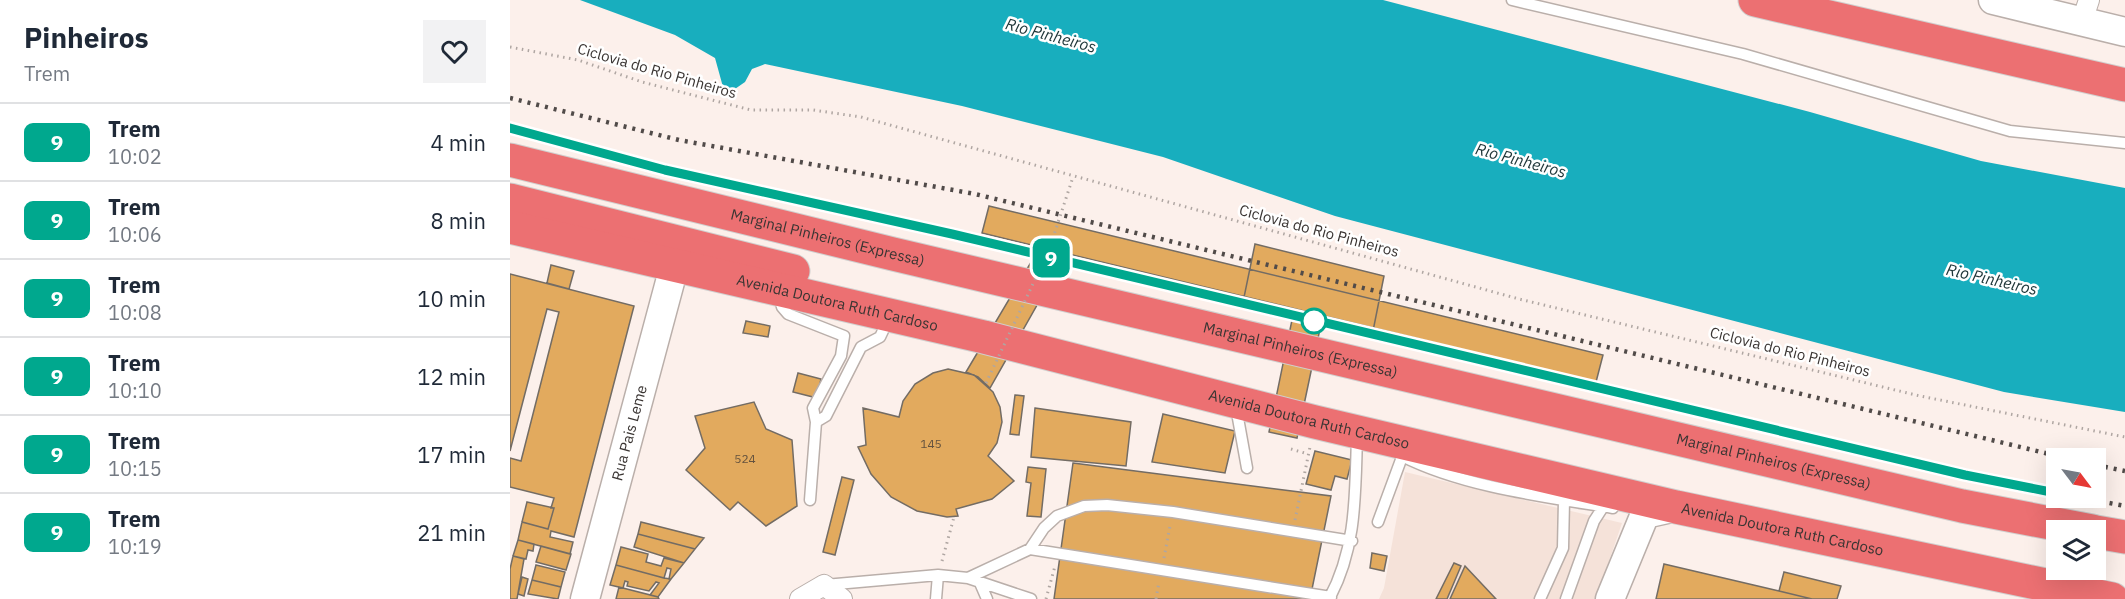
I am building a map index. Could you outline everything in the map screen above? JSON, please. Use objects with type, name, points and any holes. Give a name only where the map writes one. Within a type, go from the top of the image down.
[{"type":"highway","points":[[1755,0],[2125,85]]},
{"type":"highway","points":[[1826,0],[1920,38]]},
{"type":"highway","name":"Marginal Pinheiros (Expressa)","points":[[510,160],[893,254],[1962,506],[2046,522]]},
{"type":"highway","points":[[510,200],[849,285],[915,308],[931,316],[943,328]]},
{"type":"highway","name":"Avenida Doutora Ruth Cardoso","points":[[510,227],[943,328],[1367,433],[1645,511],[2112,599]]},
{"type":"highway","name":"Marginal Pinheiros (Expressa)","points":[[2106,533],[2125,537]]},
{"type":"main road","points":[[1993,0],[2085,12],[2125,32]]},
{"type":"main road","name":"Rua Pais Leme","points":[[585,599],[674,267]]},
{"type":"main road","points":[[1610,599],[1645,511]]},
{"type":"street","points":[[800,599],[824,585],[842,599]]},
{"type":"lane","points":[[1512,0],[1743,54],[2010,131],[2125,144]]},
{"type":"lane","points":[[778,291],[782,307],[788,314],[844,336],[841,356],[813,408],[816,422],[810,500]]},
{"type":"lane","points":[[816,422],[826,416],[861,347],[880,337],[890,316]]},
{"type":"lane","points":[[1235,401],[1247,468]]},
{"type":"lane","points":[[1030,549],[1330,598],[1345,568],[1352,541],[1367,433],[1402,457],[1435,470],[1523,493],[1603,507],[1645,511]]},
{"type":"lane","points":[[1378,522],[1402,457]]},
{"type":"lane","points":[[1540,599],[1563,548],[1564,500]]},
{"type":"lane","points":[[968,578],[1030,549],[1044,528],[1057,516],[1084,506],[1107,505],[1173,512],[1352,541]]},
{"type":"lane","points":[[1566,599],[1594,521],[1603,507]]},
{"type":"lane","points":[[936,599],[938,575]]},
{"type":"lane","points":[[824,585],[938,575],[968,578],[1031,599]]},
{"type":"lane","points":[[980,583],[987,599]]},
{"type":"path","name":"Ciclovia do Rio Pinheiros","points":[[510,47],[578,60],[654,85],[751,110],[813,110],[861,117],[1519,299],[1920,396],[2125,437]]},
{"type":"path","points":[[986,383],[1049,250],[1073,177]]},
{"type":"path","points":[[1291,449],[1308,454],[1293,531]]},
{"type":"path","points":[[938,575],[954,517]]},
{"type":"path","points":[[1046,599],[1058,554]]},
{"type":"shaded area","points":[[1405,472],[1622,523],[1596,599],[1379,599],[1384,588]]},
{"type":"water","name":"Rio Pinheiros","points":[[580,0],[1383,0],[1810,112],[1981,161],[2125,188],[2125,412],[2004,392],[1335,216],[1163,157],[962,106],[765,64],[752,69],[745,82],[732,91],[723,87],[715,58],[675,35]]},
{"type":"building","points":[[989,206],[1603,355],[1596,382],[982,233]]},
{"type":"building","points":[[1255,244],[1384,276],[1372,336],[1321,324],[1297,438],[1269,432],[1292,320],[1242,307]]},
{"type":"building","points":[[1040,247],[1066,254],[990,388],[978,377],[966,372]]},
{"type":"building","points":[[551,265],[574,271],[569,289],[547,283]]},
{"type":"building","points":[[510,274],[634,306],[574,537],[551,531],[550,537],[573,542],[570,554],[518,540],[522,522],[548,529],[554,508],[551,508],[554,498],[510,487],[510,458],[521,461],[559,312],[547,309],[510,451]]},
{"type":"building","points":[[746,321],[770,326],[768,337],[743,333]]},
{"type":"building","points":[[948,369],[974,375],[993,392],[1000,407],[1002,422],[997,443],[988,456],[1014,481],[992,499],[956,509],[958,516],[947,517],[917,511],[891,497],[871,474],[858,447],[866,445],[863,408],[899,417],[903,401],[915,384],[933,373]]},
{"type":"building","points":[[798,373],[821,379],[817,398],[793,392]]},
{"type":"building","points":[[1015,395],[1024,396],[1019,435],[1010,434]]},
{"type":"building","points":[[754,402],[766,429],[792,440],[797,506],[766,526],[738,502],[730,510],[686,470],[705,448],[695,416]]},
{"type":"building","points":[[1035,408],[1131,422],[1126,466],[1031,457]]},
{"type":"building","points":[[1163,414],[1235,431],[1225,473],[1152,462]]},
{"type":"building","points":[[1315,451],[1352,460],[1347,479],[1335,476],[1331,490],[1306,484]]},
{"type":"building","points":[[1073,463],[1331,496],[1310,599],[1054,599]]},
{"type":"building","points":[[1028,467],[1046,469],[1041,517],[1027,516],[1031,483],[1026,482]]},
{"type":"building","points":[[842,477],[854,480],[835,555],[823,552]]},
{"type":"building","points":[[527,502],[554,508],[548,529],[522,522]]},
{"type":"building","points":[[641,522],[704,538],[695,549],[638,534]]},
{"type":"building","points":[[638,534],[695,549],[684,563],[634,547]]},
{"type":"building","points":[[518,540],[534,544],[533,551],[528,550],[526,559],[513,556]]},
{"type":"building","points":[[541,546],[571,554],[566,570],[536,562]]},
{"type":"building","points":[[621,547],[648,554],[646,562],[661,566],[664,558],[684,563],[671,579],[669,579],[671,569],[667,568],[664,578],[616,565]]},
{"type":"building","points":[[1372,553],[1387,556],[1384,571],[1370,568]]},
{"type":"building","points":[[513,556],[524,559],[517,599],[510,599],[510,569]]},
{"type":"building","points":[[1454,563],[1461,566],[1447,599],[1436,599]]},
{"type":"building","points":[[1664,564],[1779,591],[1812,599],[1656,599]]},
{"type":"building","points":[[536,565],[565,572],[561,587],[532,580]]},
{"type":"building","points":[[616,565],[671,579],[658,597],[650,595],[659,583],[656,582],[649,591],[627,586],[628,582],[625,581],[623,588],[610,585]]},
{"type":"building","points":[[1465,566],[1496,599],[1450,599]]},
{"type":"building","points":[[1784,572],[1841,586],[1837,599],[1812,599],[1779,591]]},
{"type":"building","points":[[522,577],[528,579],[524,596],[518,594]]},
{"type":"building","points":[[532,580],[561,587],[558,599],[528,594]]},
{"type":"building","points":[[619,587],[658,597],[659,599],[616,599]]},
{"type":"railway","points":[[510,98],[679,140],[975,194],[2046,453]]},
{"type":"railway","points":[[510,128],[665,170],[952,234],[1965,475],[2046,491]]},
{"type":"railway","points":[[2106,467],[2125,471]]},
{"type":"railway","points":[[2106,502],[2125,506]]},
{"type":"train","name":"9","points":[[510,128],[665,170],[952,234],[1965,475],[2046,491]]}]
